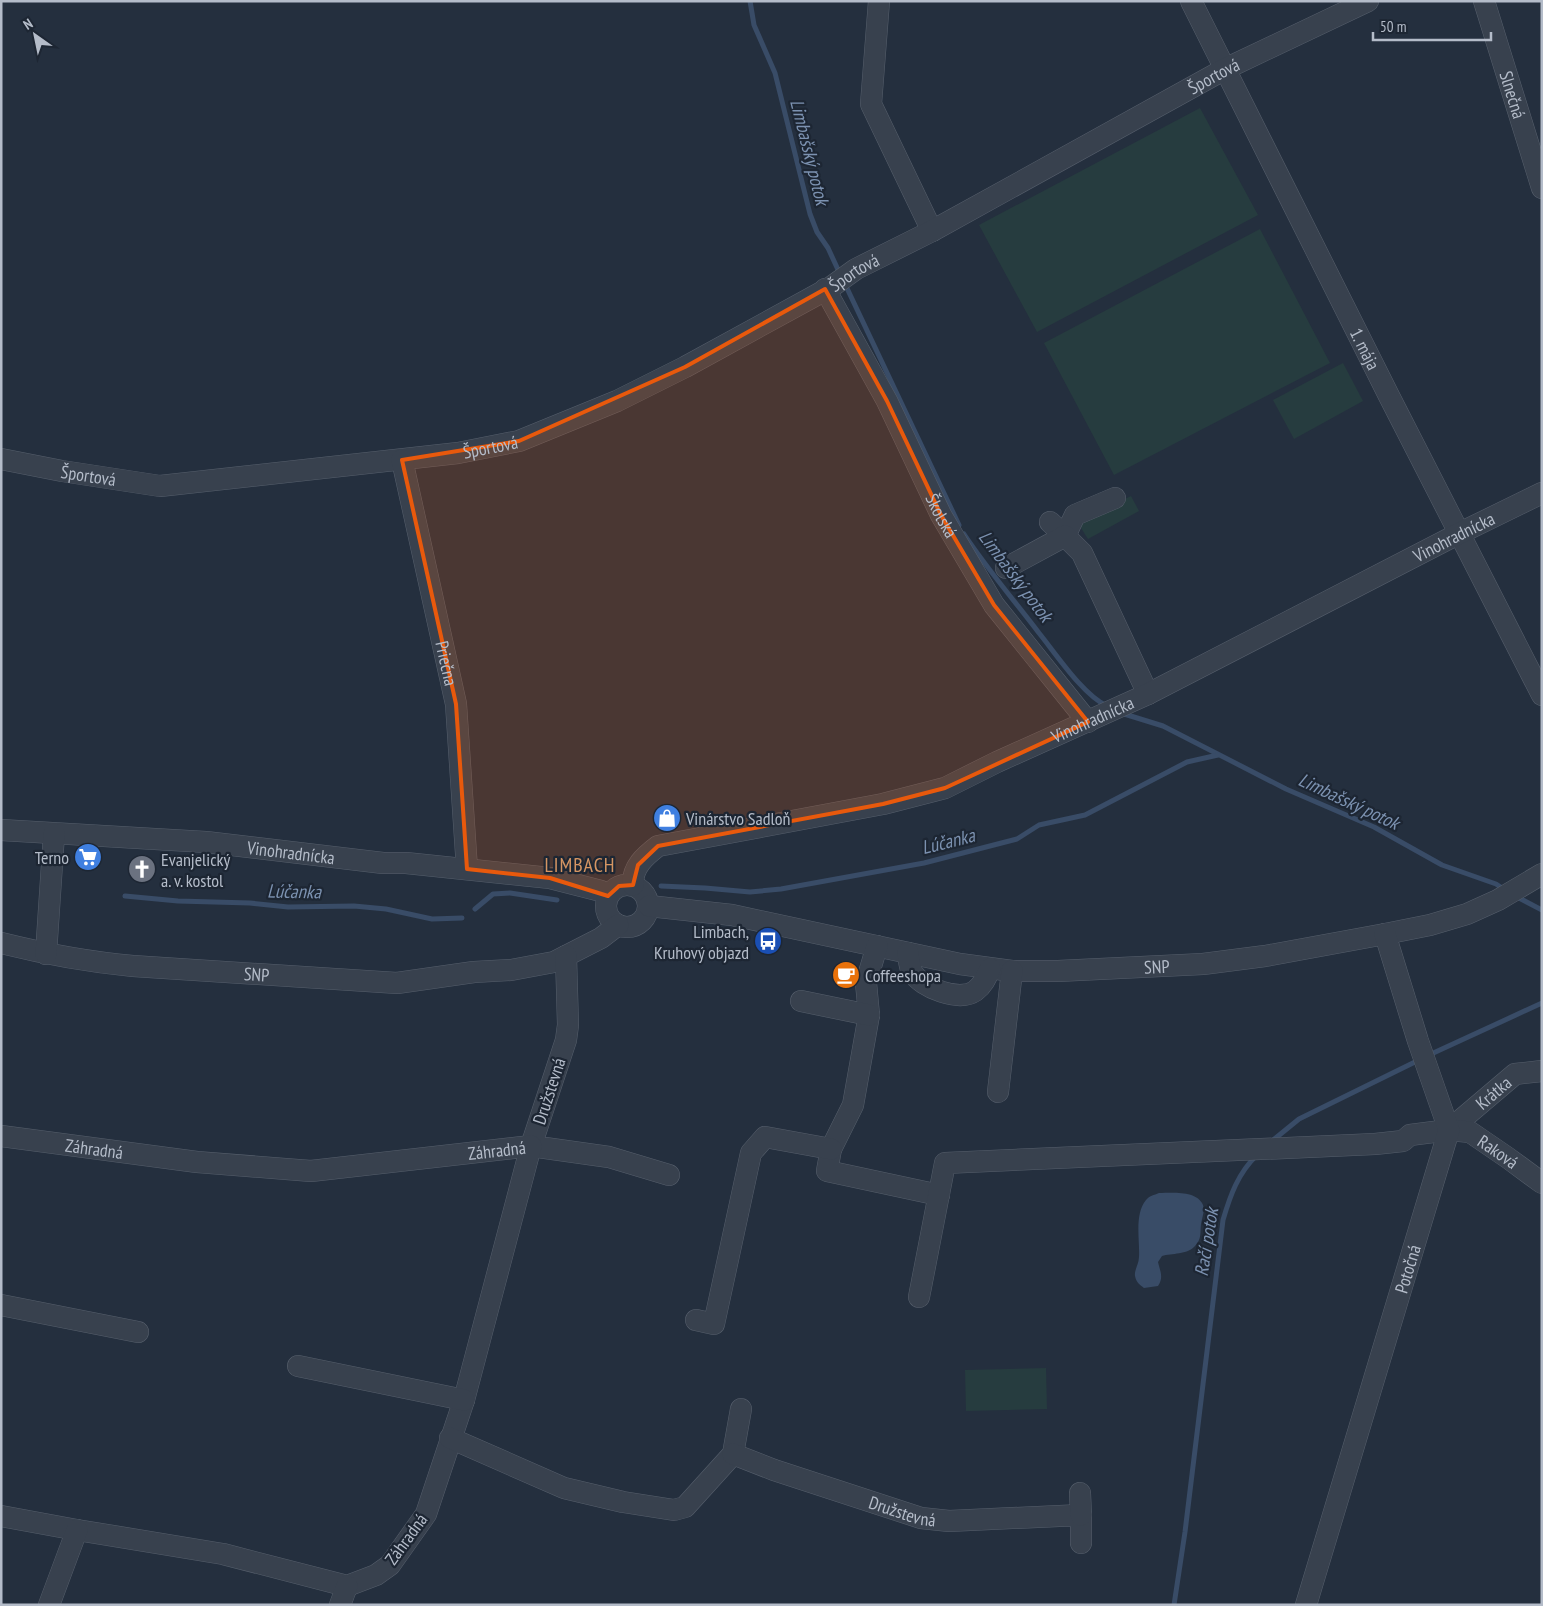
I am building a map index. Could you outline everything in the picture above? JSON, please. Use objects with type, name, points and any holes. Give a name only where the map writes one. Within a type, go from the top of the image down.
[{"type":"street","points":[[880,1],[871,104],[932,231]]},
{"type":"street","name":"1. mája","points":[[1191,1],[1542,695]]},
{"type":"street","name":"Športová","points":[[1,458],[62,472],[160,486],[458,453],[520,441],[617,401],[685,367],[828,288],[856,269],[932,231],[1225,69],[1368,1]]},
{"type":"street","name":"Slnečná","points":[[1484,1],[1542,188]]},
{"type":"street","name":"Školská","points":[[828,288],[887,401],[941,515],[994,605],[1104,714]]},
{"type":"street","name":"Priečna","points":[[402,460],[456,704],[467,869]]},
{"type":"street","name":"Vinohradnícka","points":[[633,885],[632,877],[638,865],[644,857],[658,846],[882,804],[945,788],[997,762],[1148,694],[1460,533],[1542,494]]},
{"type":"street","points":[[1006,568],[1076,515],[1115,498]]},
{"type":"street","points":[[1058,529],[1082,553],[1148,694]]},
{"type":"street","name":"Vinohradnícka","points":[[1,830],[206,842],[382,863],[467,869],[550,878],[587,886],[601,891],[608,896]]},
{"type":"street","points":[[46,954],[54,834]]},
{"type":"street","name":"SNP","points":[[649,906],[702,911],[761,920],[908,953],[986,976],[1012,971],[1067,971],[1203,964],[1265,956],[1385,934],[1430,925],[1467,914],[1498,900],[1542,874]]},
{"type":"street","points":[[633,885],[644,893],[649,906],[648,913],[639,924],[632,926],[618,925],[608,916],[606,902],[608,896],[619,886],[633,885]]},
{"type":"street","name":"SNP","points":[[1,943],[46,954],[133,966],[397,983],[474,972],[511,970],[554,962],[601,938],[618,925]]},
{"type":"street","points":[[1385,934],[1418,1041],[1449,1130]]},
{"type":"street","points":[[876,946],[866,982],[869,1015],[853,1105],[832,1148],[827,1171],[939,1195],[919,1297]]},
{"type":"street","points":[[908,953],[909,964],[913,973],[941,992],[966,995],[974,991],[986,976]]},
{"type":"street","name":"Družstevná","points":[[566,956],[568,1025],[566,1040],[531,1146],[609,1157],[669,1175]]},
{"type":"street","points":[[998,1092],[1012,971]]},
{"type":"street","points":[[801,1001],[869,1015]]},
{"type":"street","name":"Krátka","points":[[1449,1130],[1515,1074],[1542,1071]]},
{"type":"street","name":"Raková","points":[[939,1195],[945,1163],[1376,1144],[1403,1141],[1410,1135],[1449,1130],[1470,1132],[1542,1183]]},
{"type":"street","name":"Potočná","points":[[1306,1605],[1449,1130]]},
{"type":"street","name":"Záhradná","points":[[1,1136],[197,1162],[311,1171],[531,1146],[464,1400],[426,1514],[390,1565],[343,1595],[223,1554],[1,1516]]},
{"type":"street","points":[[696,1320],[714,1324],[750,1153],[765,1137],[832,1148]]},
{"type":"street","points":[[1,1305],[138,1332]]},
{"type":"street","points":[[298,1366],[464,1400]]},
{"type":"street","points":[[450,1438],[564,1488],[623,1502],[674,1510],[685,1507],[732,1454],[741,1408]]},
{"type":"street","name":"Družstevná","points":[[732,1454],[774,1470],[921,1518],[948,1521],[1081,1515]]},
{"type":"street","points":[[1080,1493],[1081,1543]]},
{"type":"street","points":[[49,1605],[77,1530]]},
{"type":"highlighted area","points":[[825,289],[887,401],[941,515],[994,605],[1088,722],[945,788],[883,804],[658,846],[638,865],[633,885],[619,886],[608,896],[550,878],[467,869],[456,704],[402,460],[519,441],[685,367]]},
{"type":"green space","points":[[1200,108],[1258,215],[1037,332],[979,225]]},
{"type":"green space","points":[[1260,229],[1330,363],[1114,475],[1044,343]]},
{"type":"green space","points":[[1343,363],[1363,401],[1294,439],[1273,400]]},
{"type":"green space","points":[[1131,496],[1139,511],[1088,539],[1081,528],[1083,519]]},
{"type":"green space","points":[[1046,1368],[1047,1409],[966,1411],[965,1370]]},
{"type":"water","points":[[1159,1193],[1183,1193],[1190,1195],[1200,1200],[1204,1210],[1199,1241],[1188,1251],[1162,1256],[1158,1262],[1161,1277],[1160,1283],[1158,1286],[1144,1288],[1137,1282],[1135,1276],[1139,1257],[1138,1228],[1140,1213],[1146,1200]]},
{"type":"waterway","name":"Limbašský potok","points":[[750,1],[754,25],[775,73],[810,214],[817,232],[828,248],[840,274]]},
{"type":"waterway","name":"Limbašský potok","points":[[845,284],[959,525]]},
{"type":"waterway","name":"Limbašský potok","points":[[964,534],[991,572],[1079,684],[1098,701],[1107,706]]},
{"type":"waterway","name":"Limbašský potok","points":[[1121,713],[1163,726],[1286,789],[1374,827],[1442,865],[1496,884],[1505,890]]},
{"type":"waterway","name":"Lúčanka","points":[[661,886],[750,892],[781,889],[924,863],[1017,839],[1039,825],[1085,815],[1187,762],[1218,755]]},
{"type":"waterway","name":"Lúčanka","points":[[475,909],[493,894],[510,893],[557,900]]},
{"type":"waterway","name":"Lúčanka","points":[[125,896],[288,907],[354,906],[386,909],[432,919],[462,918]]},
{"type":"waterway","name":"Limbašský potok","points":[[1517,897],[1542,910]]},
{"type":"waterway","name":"Račí potok","points":[[1429,1055],[1542,1003]]},
{"type":"waterway","name":"Račí potok","points":[[1272,1141],[1299,1119],[1419,1060]]},
{"type":"waterway","name":"Račí potok","points":[[1174,1605],[1185,1532],[1223,1220],[1240,1177],[1257,1155]]},
{"type":"place","name":"Vinárstvo Sadloň","points":[[667,818]]},
{"type":"place","name":"Terno","points":[[88,857]]},
{"type":"place","name":"Evanjelický a. v. kostol","points":[[142,869]]},
{"type":"place","name":"Limbach, Kruhový objazd","points":[[768,941]]},
{"type":"place","name":"Coffeeshopa","points":[[846,975]]},
{"type":"district","name":"LIMBACH","points":[[580,865]]}]
